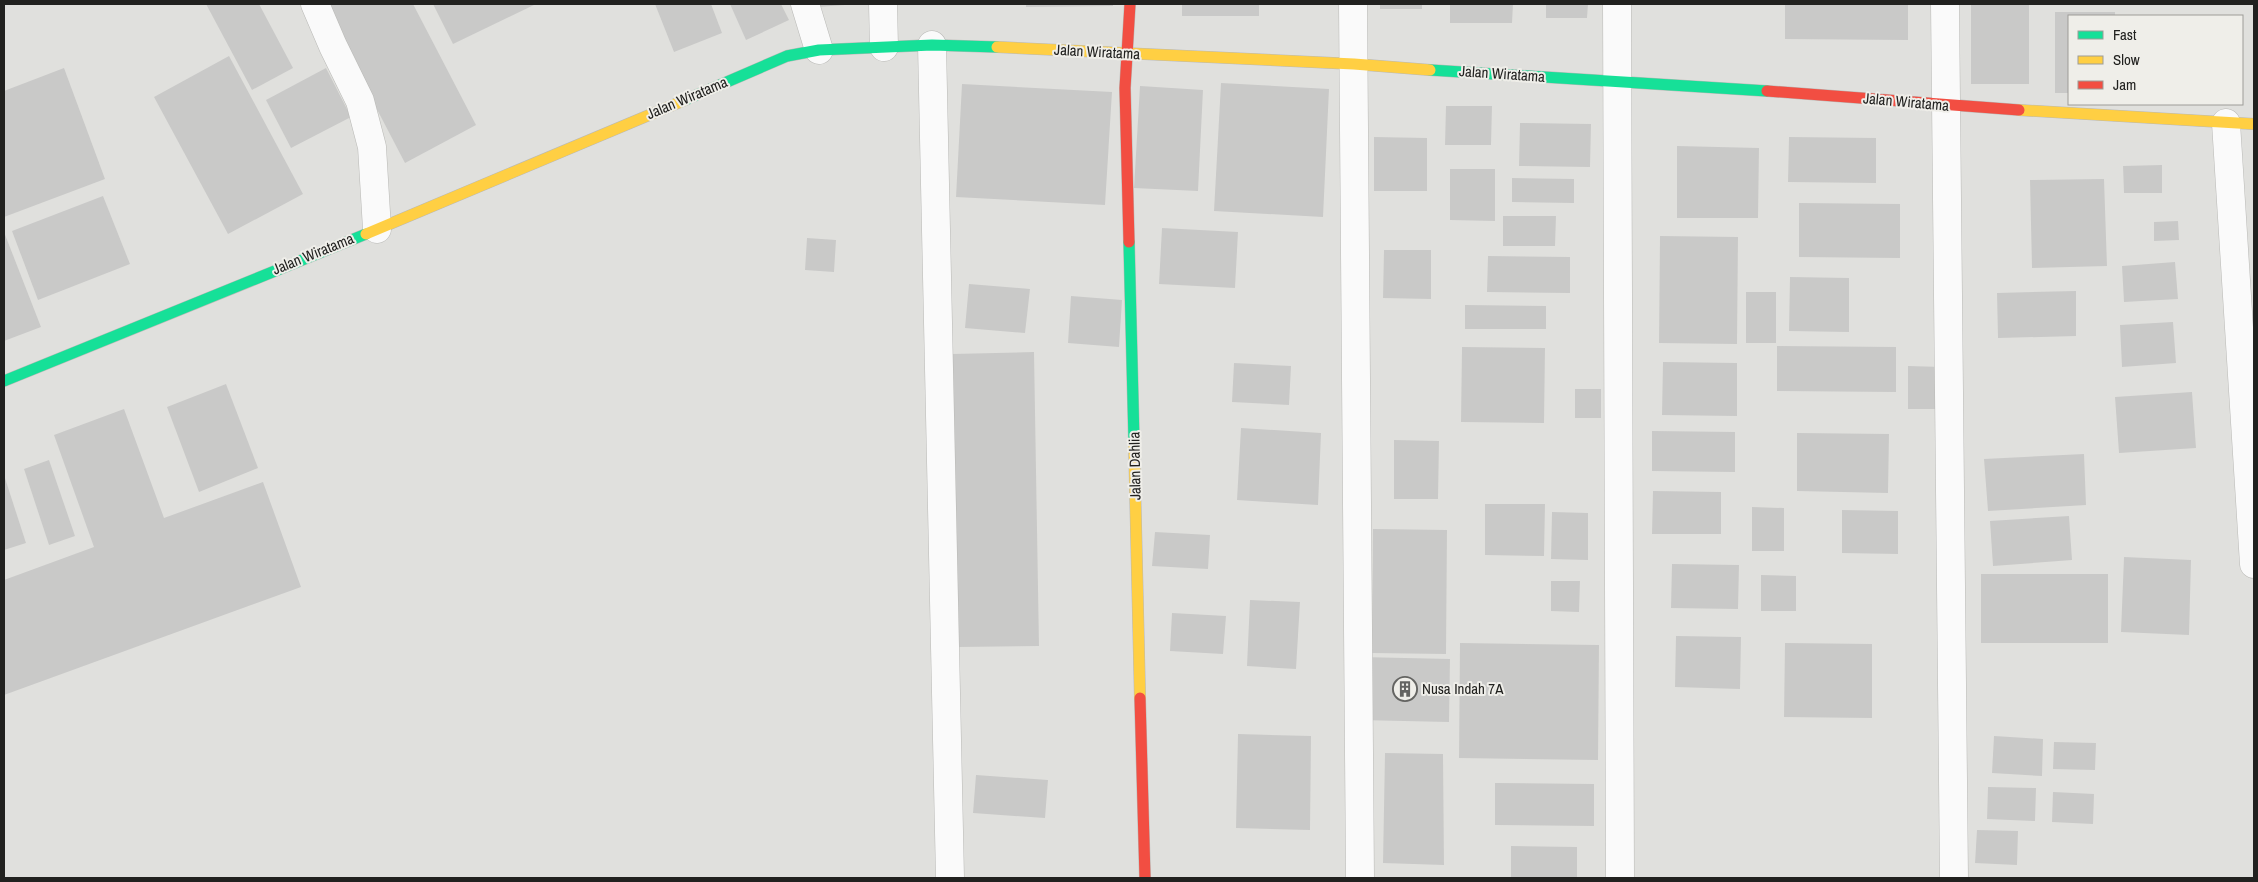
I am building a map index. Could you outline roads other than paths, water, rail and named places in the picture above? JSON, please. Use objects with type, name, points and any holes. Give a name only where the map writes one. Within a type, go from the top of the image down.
[{"type":"street","points":[[315,4],[360,101],[372,147],[377,229]]},
{"type":"street","points":[[804,4],[819,50]]},
{"type":"street","points":[[883,4],[884,47]]},
{"type":"street","name":"Jalan Dahlia","points":[[1130,4],[1125,88],[1145,878]]},
{"type":"street","points":[[1353,4],[1354,64],[1352,114],[1360,878]]},
{"type":"street","points":[[1617,4],[1620,878]]},
{"type":"street","points":[[1945,4],[1954,878]]},
{"type":"street","points":[[932,45],[950,878]]},
{"type":"street","name":"Jalan Wiratama","points":[[4,381],[377,229],[787,56],[819,50],[932,45],[1354,64],[1617,83],[1767,91],[1945,105],[2254,124]]},
{"type":"street","points":[[2226,123],[2254,564]]},
{"type":"place","name":"Nusa Indah 7A","points":[[1405,689]]}]
